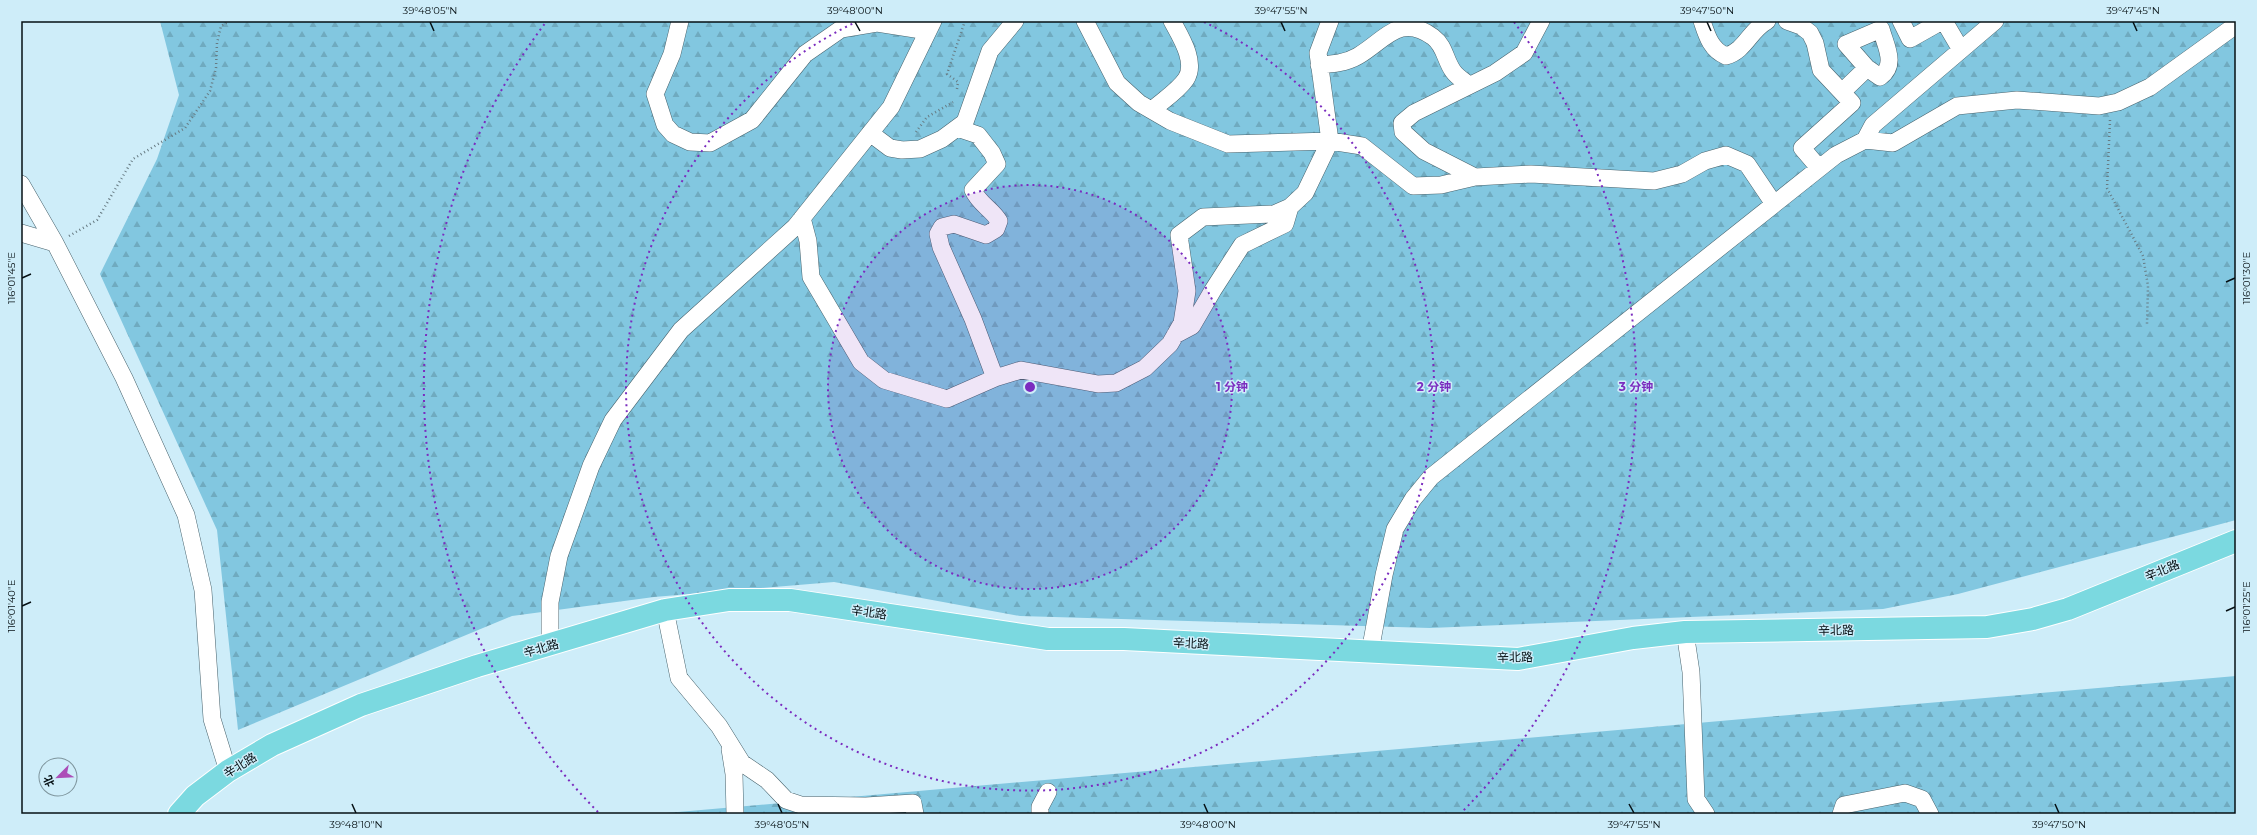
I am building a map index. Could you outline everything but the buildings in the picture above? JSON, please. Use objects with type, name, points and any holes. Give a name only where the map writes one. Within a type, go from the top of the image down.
[{"type":"main road","name":"辛北路","points":[[179,814],[195,796],[228,771],[272,746],[361,705],[477,666],[665,610],[729,600],[782,600],[1048,639],[1124,639],[1518,659],[1550,655],[1633,638],[1685,632],[1987,627],[2033,619],[2068,609],[2236,541]]},
{"type":"street","points":[[550,645],[550,602],[559,556],[591,466],[613,420],[680,330],[795,227],[891,107],[930,26],[877,23],[841,29],[805,54],[752,120],[710,143],[690,142],[673,134],[665,125],[655,94],[672,54],[680,21]]},
{"type":"street","points":[[870,133],[890,148],[902,150],[920,149],[942,139],[965,122],[990,51],[1015,21]]},
{"type":"street","points":[[1085,21],[1116,83],[1139,103],[1170,121],[1228,144],[1330,140],[1362,146],[1413,186],[1441,184],[1475,177],[1531,174],[1654,181],[1682,174],[1705,161],[1726,155],[1747,164],[1774,204]]},
{"type":"street","points":[[1152,110],[1186,78],[1189,69],[1187,52],[1172,21]]},
{"type":"street","points":[[802,218],[808,240],[811,277],[861,362],[884,380],[947,400],[994,378],[1021,370],[1098,384],[1116,383],[1146,368],[1170,344],[1182,323],[1187,291],[1179,235],[1203,217],[1274,214],[1290,207],[1305,193],[1330,140],[1318,53],[1330,21]]},
{"type":"street","points":[[1475,177],[1424,150],[1402,132],[1402,123],[1414,113],[1495,73],[1524,53],[1541,21]]},
{"type":"street","points":[[1702,21],[1709,41],[1718,53],[1726,56],[1740,50],[1756,28],[1767,21]]},
{"type":"street","points":[[1787,21],[1801,26],[1810,33],[1815,43],[1821,70],[1852,103],[1802,148],[1819,168]]},
{"type":"street","points":[[1882,35],[1902,22],[1910,40],[1943,21],[1961,50]]},
{"type":"street","points":[[1370,652],[1384,575],[1395,529],[1413,499],[1432,477],[1819,168],[1836,155],[1865,140],[1874,125],[1995,21]]},
{"type":"street","points":[[1865,140],[1893,143],[1957,106],[2017,100],[2099,106],[2118,102],[2150,87],[2236,25]]},
{"type":"street","points":[[1319,65],[1337,64],[1357,56],[1393,30],[1406,28],[1420,29],[1434,38],[1443,48],[1454,73],[1469,85]]},
{"type":"street","points":[[1881,29],[1891,62],[1887,72],[1880,77],[1867,68],[1846,44],[1881,29]]},
{"type":"street","points":[[1842,92],[1867,68]]},
{"type":"street","points":[[957,128],[978,135],[992,152],[997,164],[973,190],[978,200],[995,214],[999,221],[996,229],[986,235],[954,224],[942,228],[938,234],[941,247],[973,319],[994,378]]},
{"type":"street","points":[[21,184],[55,243],[124,378],[186,515],[203,590],[212,719],[228,771]]},
{"type":"street","points":[[1175,335],[1192,326],[1242,245],[1270,233],[1285,224],[1290,207]]},
{"type":"street","points":[[21,233],[55,243]]},
{"type":"street","points":[[665,610],[679,678],[719,726],[742,763],[767,780],[786,800],[808,805],[866,806],[913,803],[915,814]]},
{"type":"street","points":[[1685,632],[1691,672],[1696,799],[1706,814]]},
{"type":"street","points":[[729,742],[734,774],[735,814]]},
{"type":"street","points":[[1040,814],[1040,807],[1048,792]]},
{"type":"street","points":[[1841,814],[1844,805],[1905,793],[1922,799],[1930,814]]},
{"type":"path","points":[[55,243],[83,230],[97,220],[133,159],[185,128],[210,91],[216,68],[217,43],[222,26],[229,21]]},
{"type":"path","points":[[956,95],[958,82],[947,74],[965,21]]},
{"type":"path","points":[[902,150],[927,117],[955,101]]},
{"type":"path","points":[[2109,104],[2107,188],[2143,256],[2148,286],[2147,324]]},
{"type":"green space","points":[[160,21],[2236,21],[2236,520],[1958,594],[1883,609],[1430,628],[1020,616],[834,582],[654,597],[512,616],[238,730],[217,530],[100,274],[157,159],[179,95]]},
{"type":"green space","points":[[2236,676],[2236,814],[655,814]]}]
